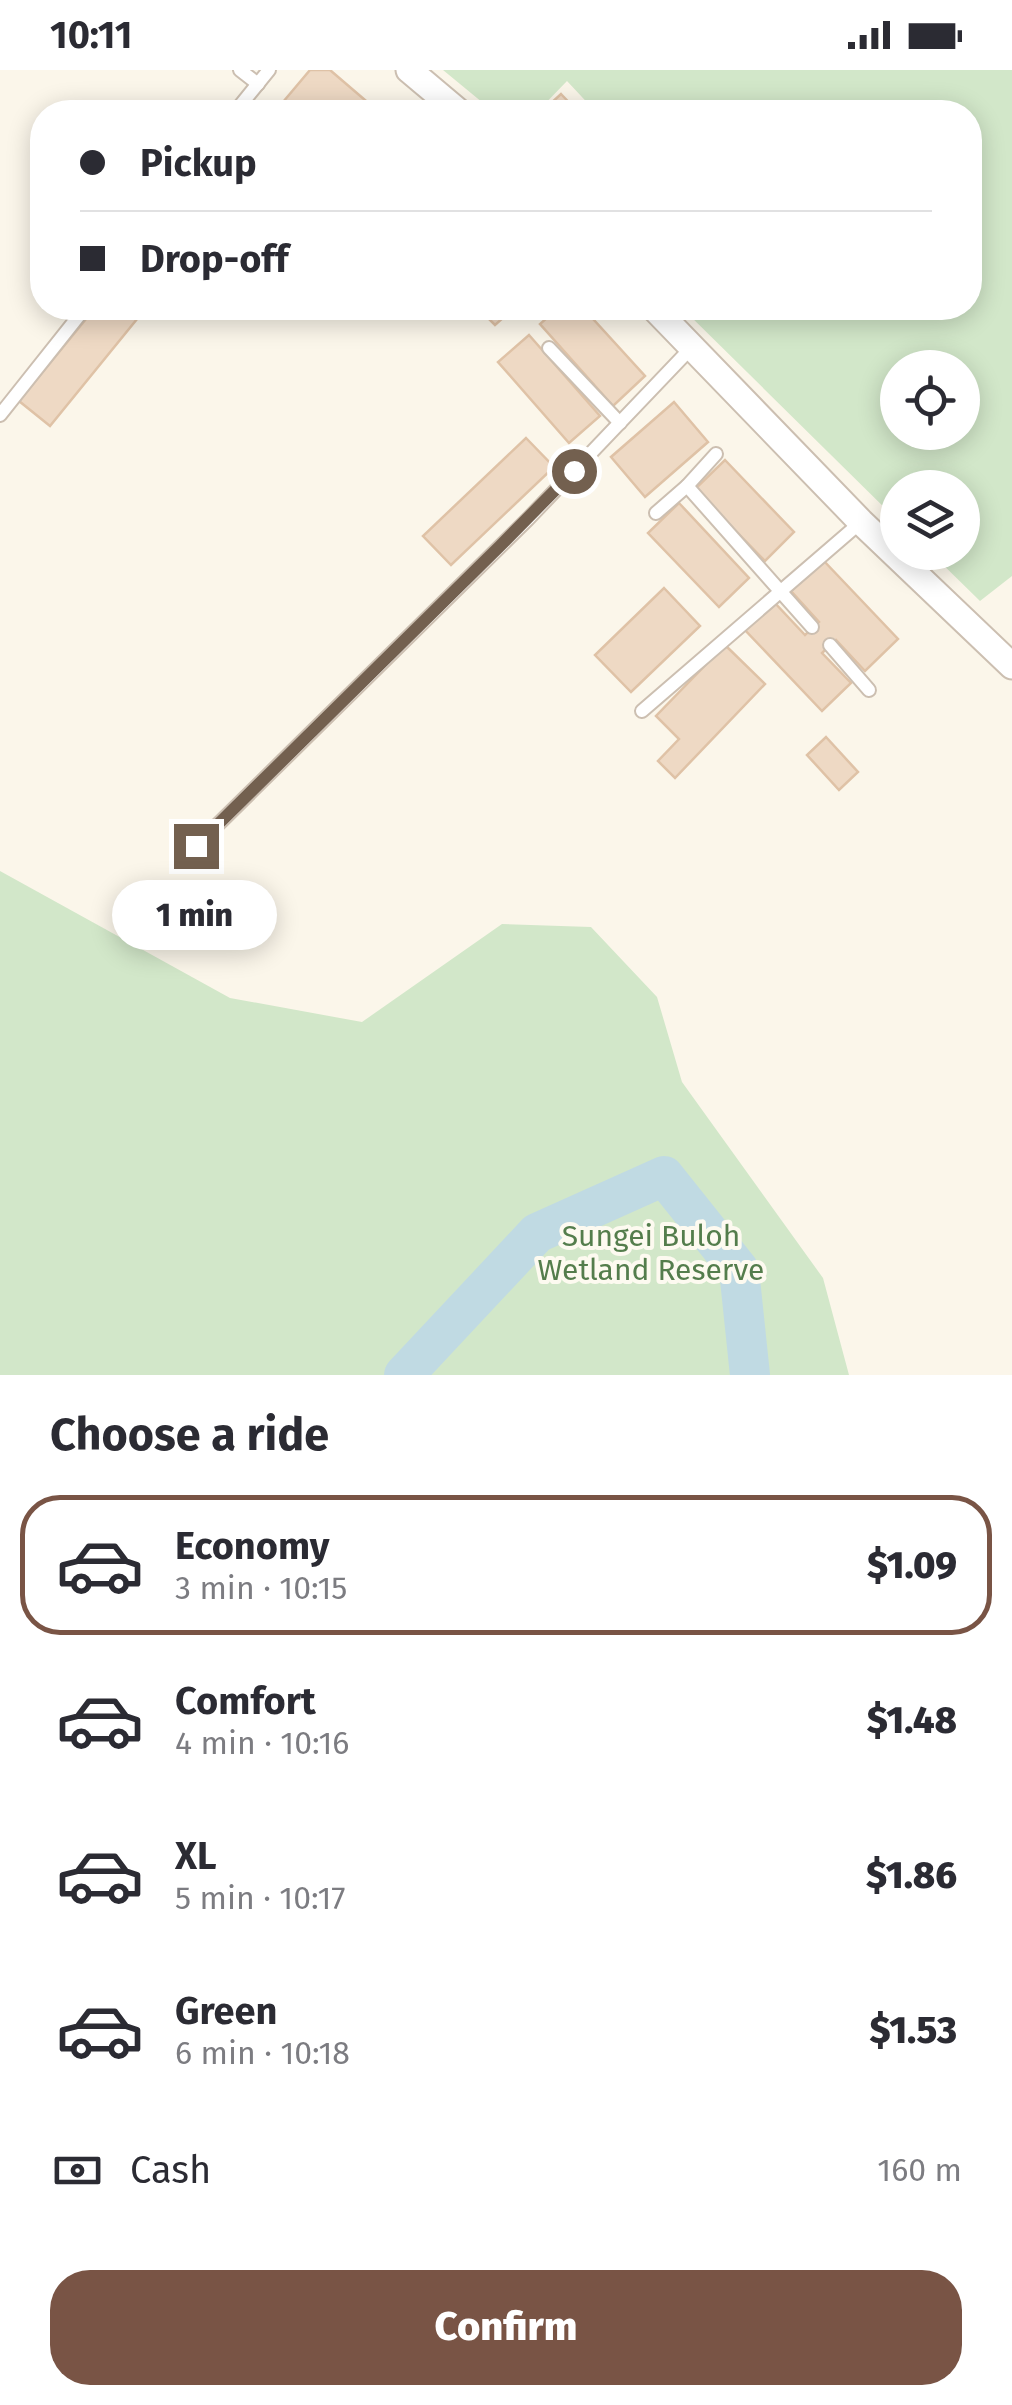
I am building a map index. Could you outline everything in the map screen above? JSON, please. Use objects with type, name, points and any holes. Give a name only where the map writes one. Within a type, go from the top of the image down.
[{"type":"street","points":[[409,70],[445,100]]},
{"type":"street","points":[[666,320],[861,522],[1012,666]]},
{"type":"lane","points":[[240,70],[258,84]]},
{"type":"lane","points":[[245,100],[269,70]]},
{"type":"lane","points":[[0,415],[76,320]]},
{"type":"lane","points":[[196,846],[514,533],[692,347]]},
{"type":"lane","points":[[549,348],[620,422]]},
{"type":"lane","points":[[656,513],[716,454]]},
{"type":"lane","points":[[687,486],[812,627]]},
{"type":"lane","points":[[642,711],[861,522]]},
{"type":"lane","points":[[830,645],[869,690]]},
{"type":"green space","points":[[443,70],[1012,70],[1012,576],[980,601],[948,570],[980,570],[980,470],[880,470],[880,503],[694,320],[982,320],[982,100],[585,100],[567,81],[549,100],[479,100]]},
{"type":"green space","name":"Sungei Buloh Wetland Reserve","points":[[0,871],[230,998],[362,1022],[502,924],[591,927],[657,997],[682,1082],[823,1278],[849,1375],[0,1375]]},
{"type":"building","points":[[310,70],[330,70],[365,100],[285,100]]},
{"type":"building","points":[[85,320],[136,320],[50,426],[19,401]]},
{"type":"building","points":[[544,320],[594,320],[645,376],[613,406],[540,324]]},
{"type":"building","points":[[529,335],[600,416],[569,443],[498,362]]},
{"type":"building","points":[[674,402],[708,442],[645,497],[611,457]]},
{"type":"building","points":[[526,438],[554,467],[451,565],[423,536]]},
{"type":"building","points":[[725,460],[794,532],[765,561],[695,489]]},
{"type":"building","points":[[679,503],[749,578],[719,607],[648,533]]},
{"type":"building","points":[[823,560],[898,639],[865,671],[836,640],[830,645],[822,653],[851,683],[822,711],[744,629],[773,601],[805,635],[819,622],[791,591]]},
{"type":"building","points":[[664,588],[700,626],[631,692],[595,655]]},
{"type":"building","points":[[725,645],[765,684],[675,778],[658,761],[679,739],[656,716]]},
{"type":"building","points":[[826,737],[858,772],[839,790],[807,755]]},
{"type":"waterway","points":[[404,1375],[537,1233],[664,1176],[739,1270],[750,1375]]},
{"type":"route","points":[[196,846],[574,471]]}]
